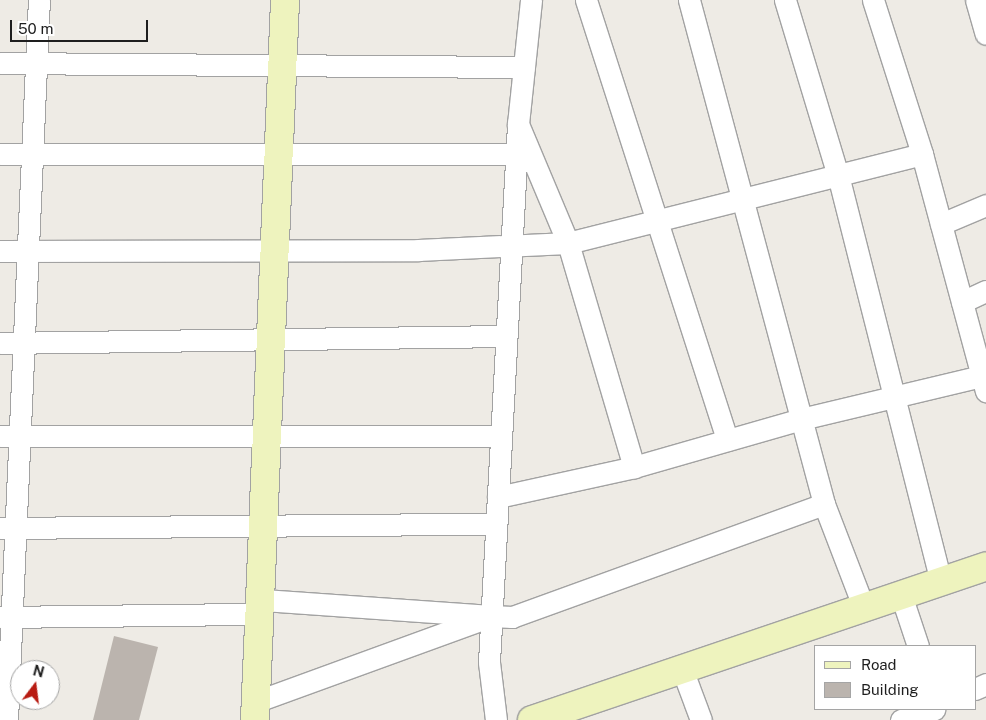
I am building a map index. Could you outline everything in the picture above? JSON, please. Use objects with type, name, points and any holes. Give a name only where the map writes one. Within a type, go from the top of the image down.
[{"type":"street","points":[[5,714],[10,436],[24,343],[39,0]]},
{"type":"street","points":[[284,0],[255,711],[491,616]]},
{"type":"street","points":[[496,720],[489,662],[491,616],[518,124],[531,0]]},
{"type":"street","points":[[586,0],[727,440]]},
{"type":"street","points":[[689,0],[824,504],[864,608]]},
{"type":"street","points":[[785,0],[838,175],[897,396],[941,581]]},
{"type":"street","points":[[498,497],[634,467],[801,419],[897,396],[985,381],[922,154],[873,0]]},
{"type":"street","points":[[976,0],[986,34]]},
{"type":"street","points":[[0,63],[524,67]]},
{"type":"street","points":[[518,124],[568,243],[634,467]]},
{"type":"street","points":[[0,154],[517,154]]},
{"type":"street","points":[[0,251],[418,250],[512,243],[568,243],[922,154]]},
{"type":"street","points":[[941,224],[986,205]]},
{"type":"street","points":[[962,302],[986,292]]},
{"type":"street","points":[[0,343],[506,336]]},
{"type":"street","points":[[10,436],[501,436]]},
{"type":"street","points":[[6,617],[259,607],[512,617],[824,504]]},
{"type":"street","points":[[8,528],[496,524]]},
{"type":"street","points":[[532,720],[986,566]]},
{"type":"street","points":[[901,595],[918,645]]},
{"type":"street","points":[[682,669],[701,720]]},
{"type":"street","points":[[901,720],[933,710]]},
{"type":"building","points":[[114,636],[158,647],[139,720],[93,720]]}]
